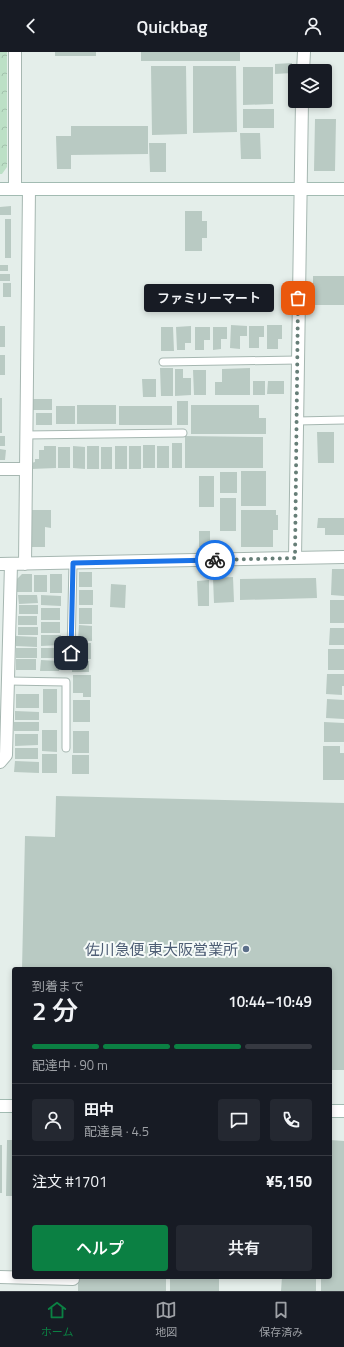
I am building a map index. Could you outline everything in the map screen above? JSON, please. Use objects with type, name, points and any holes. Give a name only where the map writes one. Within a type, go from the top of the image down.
[{"type":"street","points":[[15,52],[15,189]]},
{"type":"street","points":[[303,64],[304,52]]},
{"type":"street","points":[[295,558],[302,108]]},
{"type":"street","points":[[0,189],[344,189]]},
{"type":"street","points":[[25,564],[29,189]]},
{"type":"street","points":[[0,469],[26,469]]},
{"type":"street","points":[[0,762],[6,755],[8,682],[6,564],[344,557]]},
{"type":"street","points":[[0,1106],[12,1106]]},
{"type":"street","points":[[332,1111],[344,1112]]},
{"type":"street","points":[[0,1277],[12,1277]]},
{"type":"street","points":[[73,1279],[73,1291]]},
{"type":"lane","points":[[163,362],[298,360]]},
{"type":"lane","points":[[297,420],[344,420]]},
{"type":"lane","points":[[26,435],[183,433]]},
{"type":"lane","points":[[71,653],[73,563]]},
{"type":"lane","points":[[8,682],[66,682],[66,748]]},
{"type":"green space","points":[[0,52],[7,52],[7,167],[2,174],[0,174]]},
{"type":"building","points":[[55,52],[96,52],[96,56],[55,56]]},
{"type":"building","points":[[141,52],[240,52],[240,61],[141,61]]},
{"type":"building","points":[[292,63],[288,64],[288,73],[275,74],[275,64]]},
{"type":"building","points":[[151,66],[186,66],[187,134],[152,135]]},
{"type":"building","points":[[193,66],[236,66],[237,132],[193,133]]},
{"type":"building","points":[[243,67],[273,67],[273,104],[243,105]]},
{"type":"building","points":[[243,109],[274,109],[274,128],[243,128]]},
{"type":"building","points":[[315,119],[336,119],[335,171],[314,171]]},
{"type":"building","points":[[71,126],[148,126],[148,154],[71,155],[71,169],[57,169],[56,136],[71,136]]},
{"type":"building","points":[[240,133],[260,133],[261,159],[241,159]]},
{"type":"building","points":[[149,143],[166,143],[166,172],[150,172]]},
{"type":"building","points":[[11,206],[11,215],[0,215],[0,207]]},
{"type":"building","points":[[185,211],[202,211],[202,221],[207,221],[207,238],[202,238],[202,251],[185,251]]},
{"type":"building","points":[[5,219],[11,219],[11,258],[5,258]]},
{"type":"building","points":[[0,265],[8,265],[8,271],[0,271]]},
{"type":"building","points":[[0,274],[10,274],[10,281],[0,281]]},
{"type":"building","points":[[313,276],[344,276],[344,305],[313,305]]},
{"type":"building","points":[[3,283],[11,283],[11,297],[3,297]]},
{"type":"building","points":[[231,325],[247,326],[247,336],[240,336],[240,349],[230,348]]},
{"type":"building","points":[[267,325],[282,325],[282,339],[278,339],[278,349],[267,349]]},
{"type":"building","points":[[0,326],[5,326],[5,347],[0,347]]},
{"type":"building","points":[[191,326],[191,343],[185,343],[185,350],[177,350],[176,327]]},
{"type":"building","points":[[249,326],[264,326],[264,337],[259,337],[259,348],[249,348]]},
{"type":"building","points":[[161,327],[173,327],[174,351],[161,351]]},
{"type":"building","points":[[195,327],[210,327],[210,340],[204,340],[204,350],[195,350]]},
{"type":"building","points":[[213,327],[227,327],[227,339],[221,339],[221,349],[213,350]]},
{"type":"building","points":[[0,355],[5,355],[5,375],[0,375]]},
{"type":"building","points":[[160,368],[173,368],[173,396],[161,396]]},
{"type":"building","points":[[250,368],[250,395],[215,395],[215,382],[222,382],[222,369]]},
{"type":"building","points":[[175,369],[183,369],[183,378],[191,378],[191,395],[175,396]]},
{"type":"building","points":[[193,370],[206,370],[206,395],[194,395]]},
{"type":"building","points":[[142,379],[156,379],[156,397],[143,397]]},
{"type":"building","points":[[253,381],[265,381],[265,395],[253,395]]},
{"type":"building","points":[[268,381],[284,381],[284,394],[267,394]]},
{"type":"building","points":[[0,398],[2,398],[2,433],[0,433]]},
{"type":"building","points":[[32,399],[52,399],[52,410],[32,410]]},
{"type":"building","points":[[177,401],[188,401],[188,425],[177,425]]},
{"type":"building","points":[[77,405],[116,405],[116,424],[77,424]]},
{"type":"building","points":[[191,405],[259,405],[259,418],[266,418],[266,434],[191,434]]},
{"type":"building","points":[[56,406],[75,406],[75,424],[56,424]]},
{"type":"building","points":[[119,406],[172,406],[172,425],[119,425]]},
{"type":"building","points":[[36,413],[52,413],[52,425],[36,425]]},
{"type":"building","points":[[317,432],[334,432],[334,463],[318,463]]},
{"type":"building","points":[[0,436],[5,436],[5,446],[0,446]]},
{"type":"building","points":[[185,436],[263,437],[263,468],[185,468]]},
{"type":"building","points":[[172,443],[182,443],[182,468],[172,468]]},
{"type":"building","points":[[143,445],[155,445],[155,468],[143,468]]},
{"type":"building","points":[[44,446],[56,446],[56,468],[31,469],[31,463],[35,462],[35,459],[39,459],[39,450],[44,450]]},
{"type":"building","points":[[73,446],[85,447],[85,469],[73,468]]},
{"type":"building","points":[[87,446],[99,446],[99,469],[87,469]]},
{"type":"building","points":[[115,446],[127,446],[127,469],[115,469]]},
{"type":"building","points":[[129,446],[141,446],[141,469],[129,469]]},
{"type":"building","points":[[157,446],[169,446],[169,468],[157,468]]},
{"type":"building","points":[[58,447],[70,447],[70,468],[58,468]]},
{"type":"building","points":[[101,447],[112,447],[112,469],[101,469]]},
{"type":"building","points":[[0,449],[6,450],[5,460],[0,460]]},
{"type":"building","points":[[241,471],[266,471],[266,506],[241,506]]},
{"type":"building","points":[[220,472],[237,472],[237,493],[220,493]]},
{"type":"building","points":[[199,476],[214,476],[214,507],[199,507]]},
{"type":"building","points":[[220,498],[236,498],[236,531],[220,531]]},
{"type":"building","points":[[30,510],[51,510],[51,528],[45,527],[45,547],[30,547]]},
{"type":"building","points":[[241,510],[276,510],[276,515],[278,515],[278,530],[273,530],[273,547],[241,547]]},
{"type":"building","points":[[318,518],[344,518],[344,535],[325,535],[325,528],[317,528]]},
{"type":"building","points":[[199,531],[210,531],[210,547],[199,547]]},
{"type":"building","points":[[332,569],[344,569],[344,596],[331,595]]},
{"type":"building","points":[[79,572],[92,572],[92,587],[79,587]]},
{"type":"building","points":[[22,574],[32,574],[32,592],[16,592],[16,580]]},
{"type":"building","points":[[50,574],[62,574],[62,593],[50,593]]},
{"type":"building","points":[[34,575],[47,575],[47,592],[34,592]]},
{"type":"building","points":[[233,577],[234,602],[214,603],[213,578]]},
{"type":"building","points":[[316,578],[317,598],[240,600],[240,579]]},
{"type":"building","points":[[209,580],[209,606],[198,606],[197,581]]},
{"type":"building","points":[[111,584],[126,585],[125,608],[110,607]]},
{"type":"building","points":[[79,590],[93,590],[93,605],[79,605]]},
{"type":"building","points":[[18,595],[37,595],[38,603],[19,604]]},
{"type":"building","points":[[41,595],[61,596],[61,606],[41,605]]},
{"type":"building","points":[[330,600],[344,600],[344,623],[330,623]]},
{"type":"building","points":[[19,605],[38,605],[38,614],[19,614]]},
{"type":"building","points":[[41,608],[60,608],[60,620],[41,620]]},
{"type":"building","points":[[79,608],[92,608],[92,624],[79,624]]},
{"type":"building","points":[[18,616],[37,616],[37,625],[18,625]]},
{"type":"building","points":[[41,622],[60,622],[60,633],[41,633]]},
{"type":"building","points":[[79,625],[92,626],[92,641],[78,640]]},
{"type":"building","points":[[18,627],[38,627],[38,635],[18,635]]},
{"type":"building","points":[[330,628],[344,628],[344,645],[329,645]]},
{"type":"building","points":[[41,635],[61,635],[61,645],[41,646]]},
{"type":"building","points":[[16,636],[37,637],[37,647],[16,646]]},
{"type":"building","points":[[78,643],[91,643],[91,659],[78,659]]},
{"type":"building","points":[[16,648],[37,648],[37,658],[16,658]]},
{"type":"building","points":[[41,648],[60,648],[60,658],[41,658]]},
{"type":"building","points":[[328,649],[344,649],[344,670],[328,670]]},
{"type":"building","points":[[16,659],[36,659],[36,670],[16,670]]},
{"type":"building","points":[[41,660],[59,661],[59,671],[40,671]]},
{"type":"building","points":[[72,661],[89,661],[89,672],[72,672]]},
{"type":"building","points":[[327,674],[344,674],[342,695],[326,694]]},
{"type":"building","points":[[73,675],[91,675],[91,697],[83,697],[83,693],[73,693]]},
{"type":"building","points":[[43,689],[57,689],[57,713],[43,713]]},
{"type":"building","points":[[16,694],[39,694],[39,708],[16,708]]},
{"type":"building","points":[[327,699],[344,700],[344,719],[326,718]]},
{"type":"building","points":[[73,700],[90,700],[90,722],[73,722]]},
{"type":"building","points":[[15,711],[39,712],[39,720],[15,720]]},
{"type":"building","points":[[14,722],[39,722],[39,731],[14,731]]},
{"type":"building","points":[[324,722],[344,723],[344,742],[324,742]]},
{"type":"building","points":[[42,730],[57,730],[57,752],[42,751]]},
{"type":"building","points":[[73,731],[89,731],[89,753],[73,753]]},
{"type":"building","points":[[15,734],[38,734],[38,745],[15,746]]},
{"type":"building","points":[[323,746],[340,746],[340,753],[344,753],[344,780],[323,780]]},
{"type":"building","points":[[15,748],[38,748],[38,759],[15,759]]},
{"type":"building","points":[[42,754],[57,754],[57,773],[42,773]]},
{"type":"building","points":[[72,755],[89,755],[89,774],[72,774]]},
{"type":"building","points":[[15,761],[39,762],[39,773],[14,772]]},
{"type":"building","points":[[56,796],[344,803],[344,1070],[332,1070],[332,967],[22,967],[25,836],[55,837]]},
{"type":"building","points":[[7,1140],[12,1140],[12,1196],[6,1196]]},
{"type":"building","points":[[332,1140],[344,1141],[344,1291],[321,1291],[321,1279],[332,1279]]},
{"type":"building","points":[[0,1145],[2,1145],[2,1193],[0,1193]]},
{"type":"building","points":[[78,1279],[166,1279],[166,1291],[78,1291]]},
{"type":"building","points":[[170,1279],[219,1279],[219,1291],[170,1291]]},
{"type":"building","points":[[282,1279],[316,1279],[316,1291],[281,1291]]},
{"type":"way so far","points":[[215,560],[295,558],[298,298]]},
{"type":"place","name":"ファミリーマート","points":[[298,298]]},
{"type":"place","name":"佐川急便 東大阪営業所","points":[[246,949]]},
{"type":"route","points":[[71,653],[73,563],[215,560]]}]
